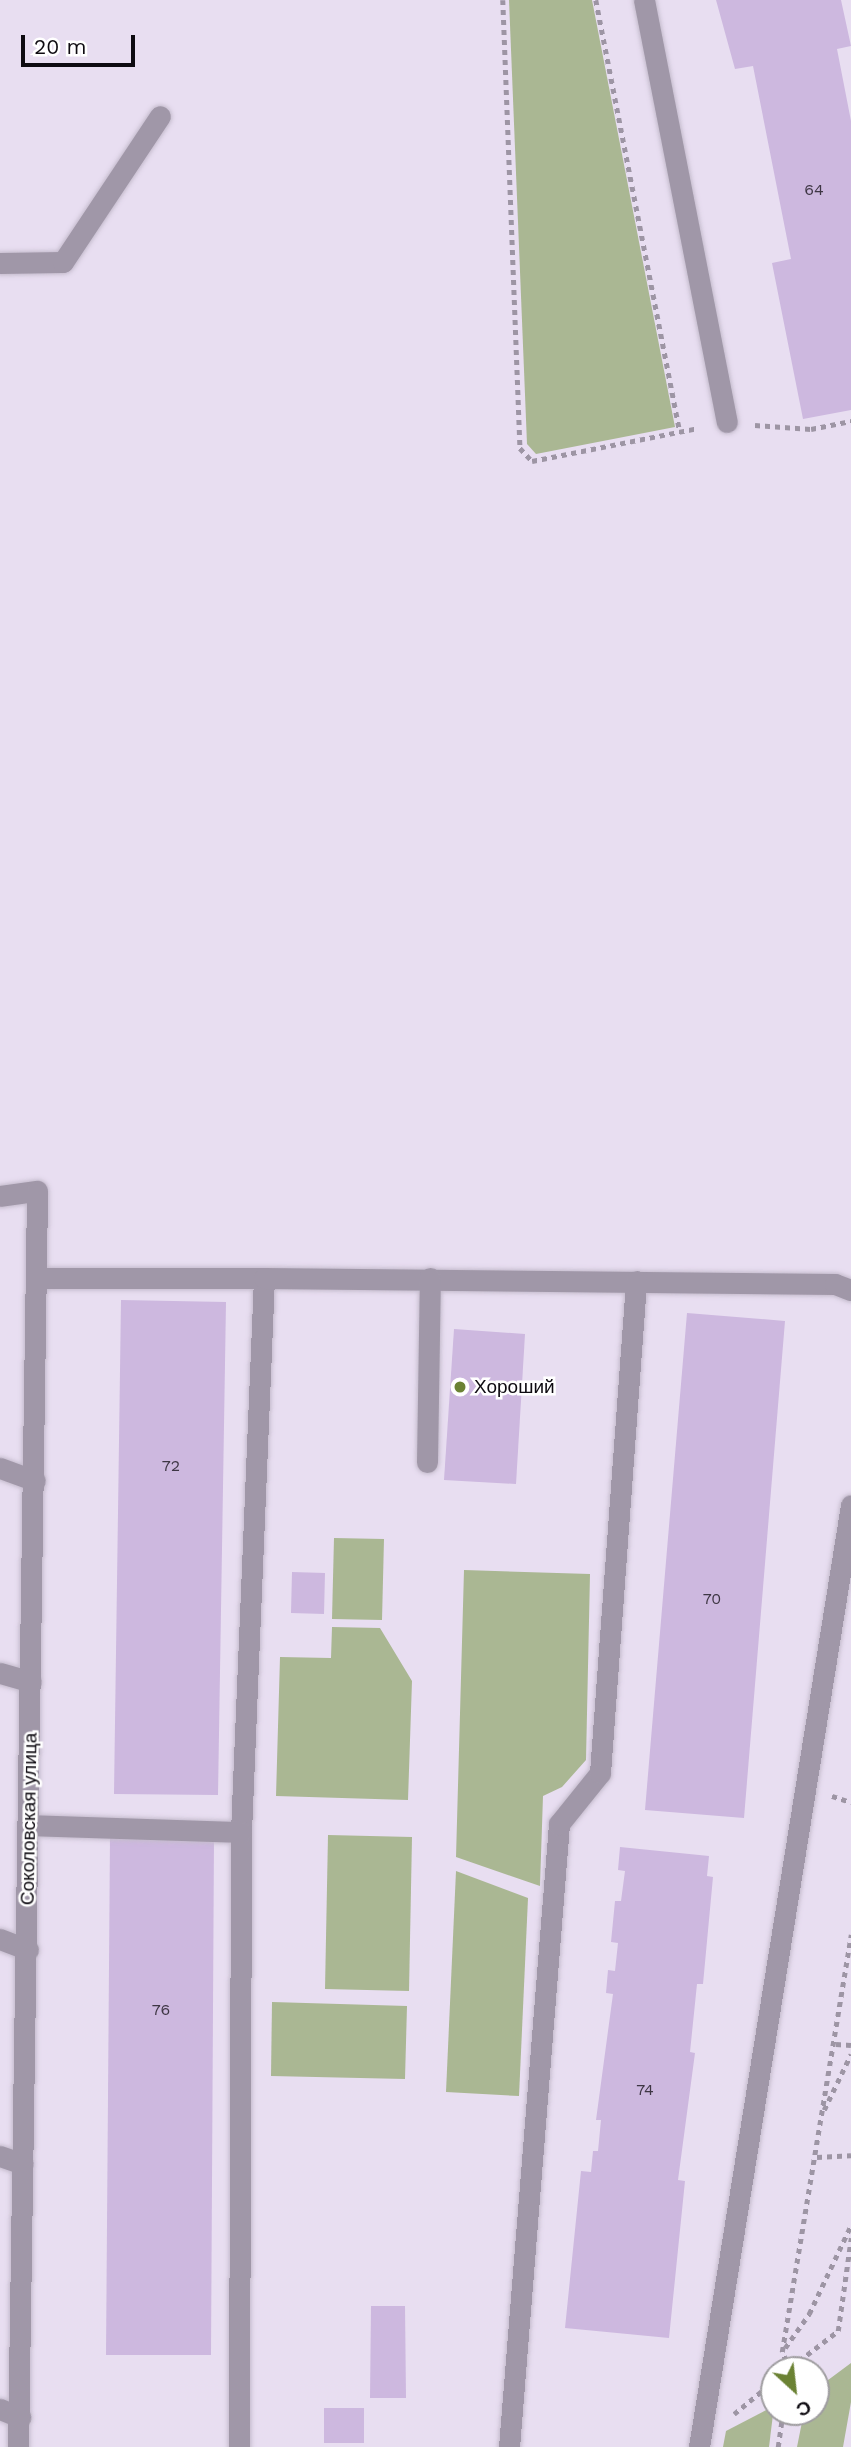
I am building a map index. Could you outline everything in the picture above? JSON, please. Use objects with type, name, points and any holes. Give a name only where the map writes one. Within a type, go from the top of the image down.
[{"type":"street","points":[[644,0],[727,422]]},
{"type":"street","points":[[0,263],[63,262],[160,116]]},
{"type":"street","name":"Соколовская улица","points":[[0,1196],[37,1191],[28,1950],[23,2164],[10,2413],[18,2447]]},
{"type":"street","points":[[36,1278],[636,1281],[835,1284],[851,1290]]},
{"type":"street","points":[[239,2447],[241,1832],[264,1278]]},
{"type":"street","points":[[426,1462],[430,1278]]},
{"type":"street","points":[[509,2447],[559,1824],[562,1815],[589,1791],[600,1773],[636,1281]]},
{"type":"street","points":[[0,1468],[35,1481]]},
{"type":"street","points":[[699,2447],[851,1505]]},
{"type":"street","points":[[0,1672],[31,1682]]},
{"type":"street","points":[[29,1825],[241,1832]]},
{"type":"street","points":[[0,1939],[28,1950]]},
{"type":"street","points":[[0,2156],[23,2164]]},
{"type":"path","points":[[503,0],[520,448],[532,461],[727,422],[811,429],[851,421]]},
{"type":"path","points":[[596,0],[680,431]]},
{"type":"path","points":[[784,2356],[782,2352],[817,2157],[821,2117],[836,2044],[851,1935]]},
{"type":"path","points":[[836,2044],[851,2045]]},
{"type":"path","points":[[821,2117],[851,2054]]},
{"type":"path","points":[[817,2157],[851,2155]]},
{"type":"path","points":[[782,2352],[808,2314],[851,2225]]},
{"type":"path","points":[[806,2356],[838,2331],[851,2238]]},
{"type":"path","points":[[778,2447],[781,2426]]},
{"type":"green space","points":[[509,0],[592,0],[675,427],[536,454],[527,444]]},
{"type":"green space","points":[[334,1538],[384,1539],[382,1620],[332,1619]]},
{"type":"green space","points":[[464,1570],[590,1574],[586,1760],[562,1787],[543,1796],[540,1886],[456,1857]]},
{"type":"green space","points":[[332,1627],[380,1628],[412,1681],[408,1800],[276,1796],[280,1657],[331,1658]]},
{"type":"green space","points":[[328,1835],[412,1837],[409,1991],[325,1989]]},
{"type":"green space","points":[[456,1871],[528,1898],[519,2096],[446,2092]]},
{"type":"green space","points":[[272,2002],[407,2006],[405,2079],[271,2076]]},
{"type":"green space","points":[[851,2363],[851,2402],[843,2447],[797,2447],[801,2426],[830,2426],[830,2379]]},
{"type":"green space","points":[[760,2413],[760,2426],[772,2426],[769,2447],[723,2447],[726,2431]]},
{"type":"building","points":[[716,0],[841,0],[851,46],[837,49],[851,121],[851,410],[803,419],[772,263],[791,259],[753,66],[735,69]]},
{"type":"building","points":[[121,1300],[226,1302],[218,1795],[114,1794]]},
{"type":"building","points":[[687,1313],[785,1321],[744,1818],[645,1810]]},
{"type":"building","points":[[454,1329],[525,1334],[516,1484],[444,1480]]},
{"type":"building","points":[[292,1572],[325,1573],[324,1614],[291,1613]]},
{"type":"building","points":[[110,1836],[214,1837],[211,2355],[106,2355]]},
{"type":"building","points":[[620,1847],[709,1856],[707,1876],[713,1877],[703,1984],[697,1984],[690,2052],[695,2053],[678,2180],[685,2181],[669,2338],[565,2328],[581,2171],[591,2172],[593,2151],[598,2151],[601,2120],[596,2120],[613,1994],[606,1993],[608,1970],[615,1971],[618,1943],[611,1942],[615,1901],[621,1901],[625,1871],[618,1870]]},
{"type":"building","points":[[371,2306],[405,2306],[406,2398],[370,2398]]},
{"type":"building","points":[[324,2408],[364,2408],[364,2443],[324,2443]]},
{"type":"place","name":"Хороший","points":[[460,1387]]}]
